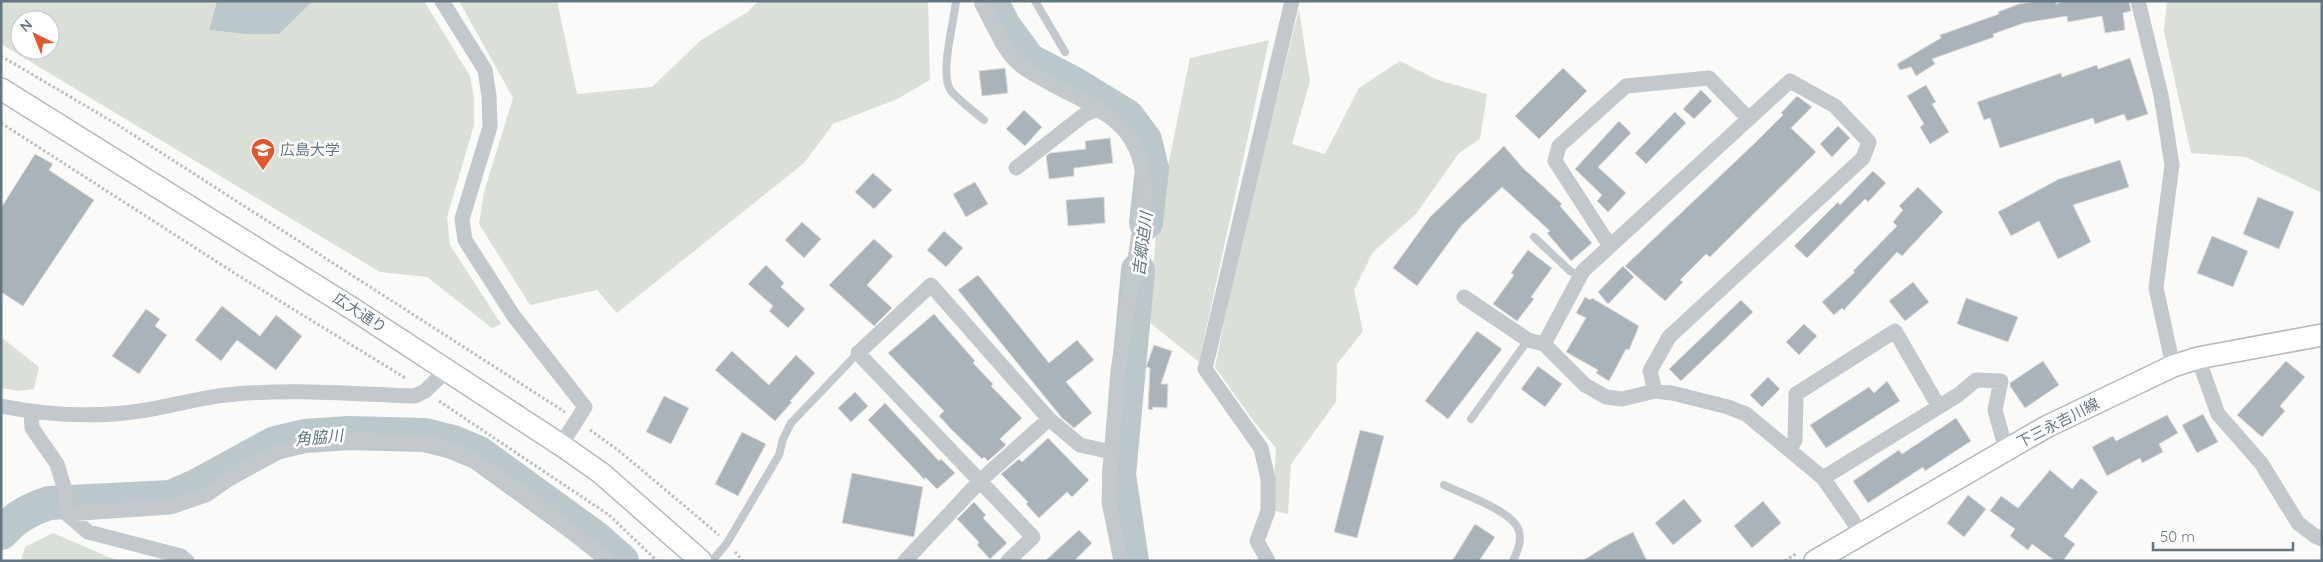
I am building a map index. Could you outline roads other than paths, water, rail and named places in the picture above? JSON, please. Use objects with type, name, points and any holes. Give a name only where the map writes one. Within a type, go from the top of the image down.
[{"type":"street","points":[[442,1],[485,70],[490,96],[490,127],[462,219],[465,240],[514,315],[585,407],[562,445]]},
{"type":"street","points":[[982,1],[1007,51],[1020,65],[1036,76],[1099,108],[1126,131],[1139,155],[1144,173],[1144,193],[1118,371],[1111,452],[1109,502],[1121,561]]},
{"type":"street","points":[[1268,561],[1257,541],[1268,511],[1268,479],[1262,448],[1205,369],[1292,1]]},
{"type":"street","points":[[2138,1],[2161,95],[2172,166],[2156,288],[2174,366]]},
{"type":"street","points":[[1610,246],[1554,161],[1559,146],[1626,86],[1709,78],[1749,119]]},
{"type":"street","points":[[1544,344],[1583,271],[1790,81],[1835,106],[1869,142],[1863,158],[1669,337],[1650,371],[1656,391]]},
{"type":"street","name":"広大通り","points":[[1,89],[346,304],[562,445],[601,473],[701,561]]},
{"type":"street","points":[[1016,168],[1084,116],[1099,108]]},
{"type":"street","points":[[1008,561],[1033,537],[858,354],[931,285],[1048,419],[1080,445],[1111,452]]},
{"type":"street","points":[[1464,298],[1528,340],[1544,344],[1584,385],[1606,397],[1622,398],[1656,391],[1672,393],[1746,414],[1823,478],[1853,521],[1860,535]]},
{"type":"street","points":[[1790,449],[1795,440],[1796,394],[1895,331],[1939,407]]},
{"type":"street","name":"下三永吉川線","points":[[1815,561],[2046,427],[2174,366],[2198,358],[2322,335]]},
{"type":"street","points":[[2198,358],[2218,414],[2261,463],[2298,524],[2322,539]]},
{"type":"street","points":[[1,406],[31,412],[75,416],[139,411],[226,395],[291,393],[415,396],[425,392],[446,370]]},
{"type":"street","points":[[1823,478],[1939,407],[1976,380],[2000,381],[1995,410],[2006,450]]},
{"type":"street","points":[[31,412],[32,428],[57,464],[66,505],[88,532],[181,556],[187,561]]},
{"type":"street","points":[[905,561],[980,480],[1048,419]]},
{"type":"street","points":[[66,505],[170,507],[206,495],[239,472],[278,452],[312,442],[356,440],[432,444],[452,450],[477,462],[516,488],[608,561]]},
{"type":"lane","points":[[956,1],[946,64],[950,89],[984,120]]},
{"type":"lane","points":[[1035,1],[1065,52]]},
{"type":"lane","points":[[1534,236],[1570,271],[1580,276]]},
{"type":"lane","points":[[1471,418],[1528,340]]},
{"type":"lane","points":[[712,561],[727,542],[779,455],[783,439],[791,423],[858,354]]},
{"type":"lane","points":[[1444,486],[1507,516],[1519,529],[1520,545],[1512,561]]},
{"type":"waterway","name":"吉郷迫川","points":[[991,1],[1004,26],[1029,60],[1073,83],[1127,116],[1145,140],[1152,169],[1146,223]]},
{"type":"waterway","name":"吉郷迫川","points":[[1132,561],[1119,475],[1138,270]]},
{"type":"waterway","name":"角脇川","points":[[1,533],[23,515],[49,503],[171,497],[198,485],[275,443],[305,436],[349,433],[425,435],[453,442],[479,453],[596,538],[622,561]]},
{"type":"place","name":"広島大学","points":[[263,171]]}]
